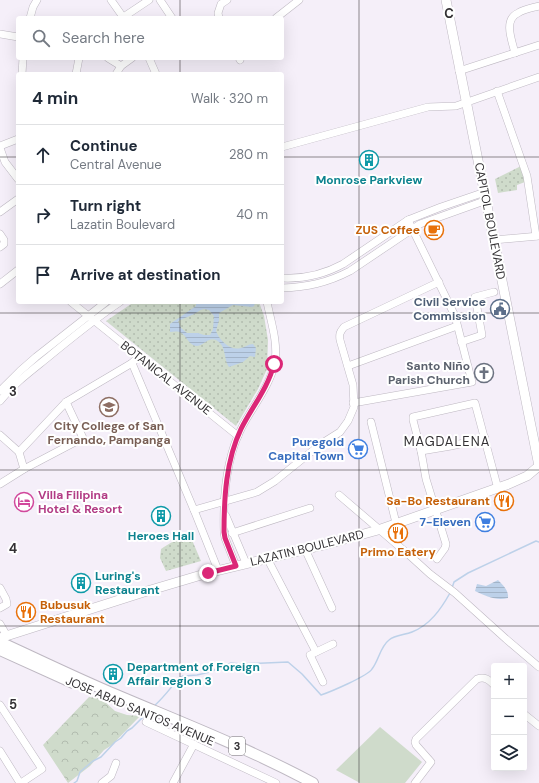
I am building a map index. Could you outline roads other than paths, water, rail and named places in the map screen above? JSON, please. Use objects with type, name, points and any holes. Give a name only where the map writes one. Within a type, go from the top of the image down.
[{"type":"highway","name":"3","points":[[2,639],[104,691]]},
{"type":"highway","name":"JOSE ABAD SANTOS AVENUE","points":[[2,639],[302,783]]},
{"type":"highway","name":"3","points":[[0,646],[137,705]]},
{"type":"highway","name":"JOSE ABAD SANTOS AVENUE","points":[[0,650],[59,677],[137,705]]},
{"type":"highway","name":"JOSE ABAD SANTOS AVENUE","points":[[158,715],[262,757],[313,783]]},
{"type":"main road","name":"CAPITOL BOULEVARD","points":[[446,0],[539,466]]},
{"type":"main road","name":"LAZATIN BOULEVARD","points":[[2,639],[144,592],[218,570],[378,530],[498,489],[527,476],[539,466]]},
{"type":"street","points":[[31,16],[37,0]]},
{"type":"street","points":[[111,0],[122,16]]},
{"type":"street","points":[[126,16],[150,0]]},
{"type":"street","points":[[160,0],[171,16]]},
{"type":"street","points":[[219,16],[218,13],[221,4],[227,0]]},
{"type":"street","points":[[279,16],[299,0]]},
{"type":"street","points":[[515,53],[509,28],[510,21],[517,13],[539,6]]},
{"type":"street","points":[[0,34],[16,37]]},
{"type":"street","points":[[459,70],[539,45]]},
{"type":"street","points":[[22,72],[23,60]]},
{"type":"street","points":[[76,72],[79,60]]},
{"type":"street","points":[[111,60],[121,66]]},
{"type":"street","points":[[117,72],[121,66],[129,60]]},
{"type":"street","points":[[150,60],[155,72]]},
{"type":"street","points":[[284,146],[428,107],[456,106],[497,91],[538,79]]},
{"type":"street","points":[[494,240],[538,236],[527,176],[497,91]]},
{"type":"street","points":[[16,140],[0,147],[5,162],[16,176]]},
{"type":"street","points":[[284,278],[305,278],[333,269],[343,264],[408,220],[441,207],[486,196]]},
{"type":"street","points":[[284,288],[314,285],[339,277],[420,224],[486,196]]},
{"type":"street","points":[[0,212],[16,200]]},
{"type":"street","points":[[354,403],[472,382],[455,316],[408,220]]},
{"type":"street","points":[[0,234],[4,240],[4,244],[0,247]]},
{"type":"street","points":[[0,284],[16,272]]},
{"type":"street","points":[[194,510],[257,492],[274,481],[321,444],[340,432],[348,421],[354,407],[354,403],[353,385],[339,334],[344,328],[439,282]]},
{"type":"street","points":[[461,342],[482,335],[475,297],[494,292]]},
{"type":"street","name":"BOTANICAL AVENUE","points":[[74,304],[238,436]]},
{"type":"street","points":[[0,401],[9,390],[91,318],[104,304]]},
{"type":"street","points":[[0,391],[20,371],[91,318],[116,304]]},
{"type":"street","points":[[241,564],[225,538],[225,501],[231,456],[238,436],[268,384],[276,355],[275,339],[267,304]]},
{"type":"street","points":[[348,366],[457,326]]},
{"type":"street","points":[[19,452],[66,402],[132,363],[138,357]]},
{"type":"street","points":[[132,363],[218,570]]},
{"type":"street","points":[[0,484],[24,469],[84,438],[66,402]]},
{"type":"street","points":[[437,559],[446,547],[446,544],[426,478],[413,420],[414,417],[475,403],[498,489]]},
{"type":"street","points":[[371,422],[396,523]]},
{"type":"street","points":[[0,435],[19,452],[24,469]]},
{"type":"street","points":[[421,451],[485,438]]},
{"type":"street","points":[[339,495],[378,530],[455,593],[506,639],[539,666]]},
{"type":"street","points":[[232,533],[310,508]]},
{"type":"street","points":[[224,512],[241,564]]},
{"type":"street","points":[[305,549],[332,608]]},
{"type":"street","points":[[267,558],[316,652]]},
{"type":"street","points":[[0,588],[7,604],[0,608]]},
{"type":"street","points":[[0,624],[2,639]]},
{"type":"street","points":[[323,682],[310,656],[333,644]]},
{"type":"street","points":[[415,783],[431,762],[416,745],[416,739],[477,679],[481,677],[487,679],[491,683]]},
{"type":"street","points":[[0,705],[42,769],[21,783],[0,751]]},
{"type":"street","points":[[527,716],[539,726]]},
{"type":"street","points":[[146,722],[276,783]]},
{"type":"street","points":[[173,783],[194,744]]},
{"type":"street","points":[[102,783],[111,776],[116,763]]},
{"type":"water","points":[[196,304],[255,304],[252,307],[233,305],[219,313],[216,331],[223,342],[229,347],[237,349],[253,344],[256,348],[255,357],[250,356],[243,362],[229,367],[222,345],[216,340],[210,340],[199,346],[193,345],[182,333],[175,331],[170,332],[170,324],[196,306]],"holes":[[[202,309],[209,310],[214,316],[213,329],[210,335],[187,333],[181,328],[178,321]]]},
{"type":"water","points":[[498,580],[507,591],[508,598],[495,598],[475,591],[477,584],[486,586]]},
{"type":"waterway","points":[[452,588],[454,582],[468,573],[536,541],[539,542]]},
{"type":"waterway","points":[[154,706],[167,693],[177,679],[183,676],[210,672],[231,663],[288,662],[302,674],[321,695],[364,676],[372,669],[389,640],[412,632],[430,621],[439,611],[450,593]]},
{"type":"waterway","points":[[74,783],[77,781],[80,772],[93,761],[101,757],[147,713]]},
{"type":"place","name":"Monrose Parkview","points":[[369,160]]},
{"type":"place","name":"ZUS Coffee","points":[[434,230]]},
{"type":"place","name":"Civil Service Commission","points":[[500,309]]},
{"type":"place","name":"Santo Niño Parish Church","points":[[484,373]]},
{"type":"place","name":"City College of San Fernando, Pampanga","points":[[109,407]]},
{"type":"place","name":"Puregold Capital Town","points":[[358,449]]},
{"type":"place","name":"Sa-Bo Restaurant","points":[[504,501]]},
{"type":"place","name":"Villa Filipina Hotel & Resort","points":[[24,502]]},
{"type":"place","name":"Heroes Hall","points":[[161,516]]},
{"type":"place","name":"7-Eleven","points":[[485,522]]},
{"type":"place","name":"Primo Eatery","points":[[398,533]]},
{"type":"place","name":"Luring's Restaurant","points":[[81,583]]},
{"type":"place","name":"Bubusuk Restaurant","points":[[26,612]]},
{"type":"place","name":"Department of Foreign Affair Region 3","points":[[113,674]]},
{"type":"district","name":"MAGDALENA","points":[[447,441]]}]
